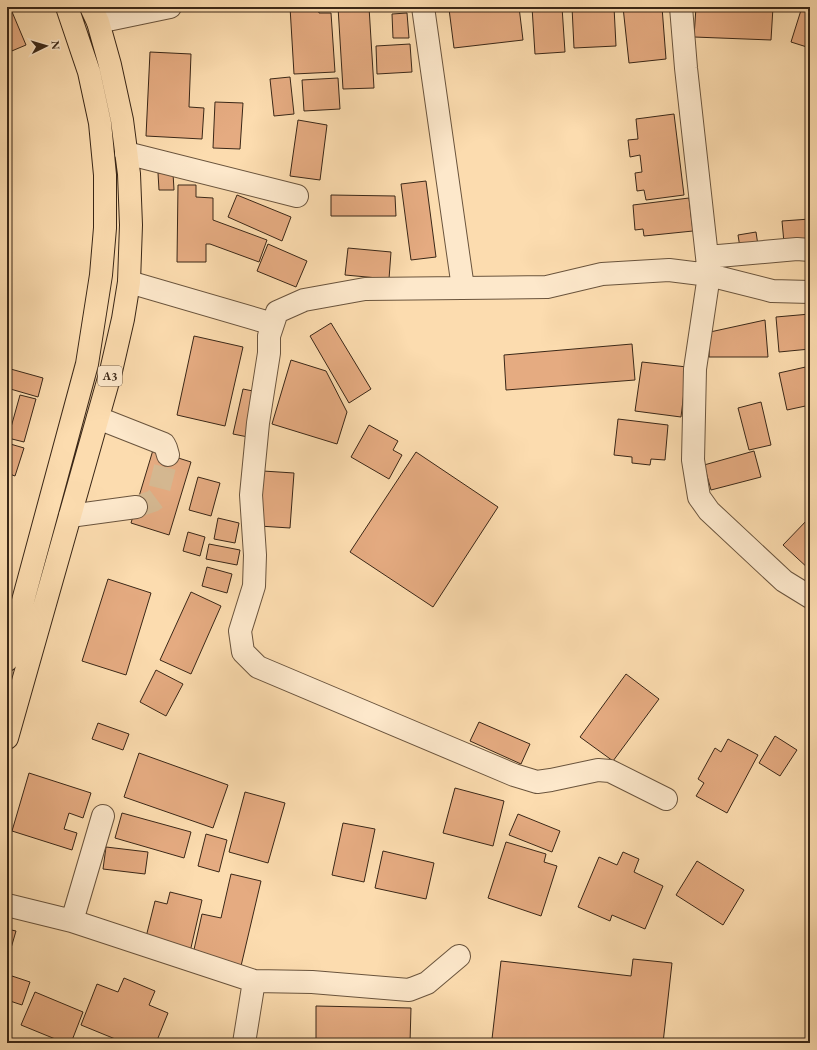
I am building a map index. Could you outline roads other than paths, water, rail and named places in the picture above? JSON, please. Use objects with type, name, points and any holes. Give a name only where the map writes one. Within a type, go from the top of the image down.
[{"type":"main road","name":"A3","points":[[7,738],[14,663],[87,364],[101,275],[105,228],[105,175],[100,124],[89,72],[66,7]]},
{"type":"main road","name":"A3","points":[[14,663],[70,516],[111,371],[123,319],[129,282],[131,225],[129,174],[121,113],[110,65],[95,15]]},
{"type":"street","points":[[95,15],[170,7]]},
{"type":"street","points":[[423,7],[463,288]]},
{"type":"street","points":[[681,7],[686,68],[708,266],[695,369],[693,460],[699,496],[709,511],[784,581],[810,597]]},
{"type":"street","points":[[126,153],[297,196]]},
{"type":"street","points":[[666,799],[610,772],[598,770],[537,782],[514,775],[258,667],[243,652],[240,631],[254,586],[256,555],[251,495],[269,336],[277,312],[304,300],[365,289],[547,287],[602,274],[708,266],[798,250],[810,250]]},
{"type":"street","points":[[708,266],[772,291],[810,292]]},
{"type":"street","points":[[129,282],[273,324]]},
{"type":"street","points":[[98,418],[164,444],[168,455]]},
{"type":"street","points":[[70,516],[136,507]]},
{"type":"street","points":[[72,921],[103,816]]},
{"type":"street","points":[[7,905],[72,921],[254,981],[312,982],[409,990],[427,983],[459,956]]},
{"type":"street","points":[[244,1043],[254,981]]},
{"type":"tunnel","points":[[136,507],[157,498],[168,455]]}]
